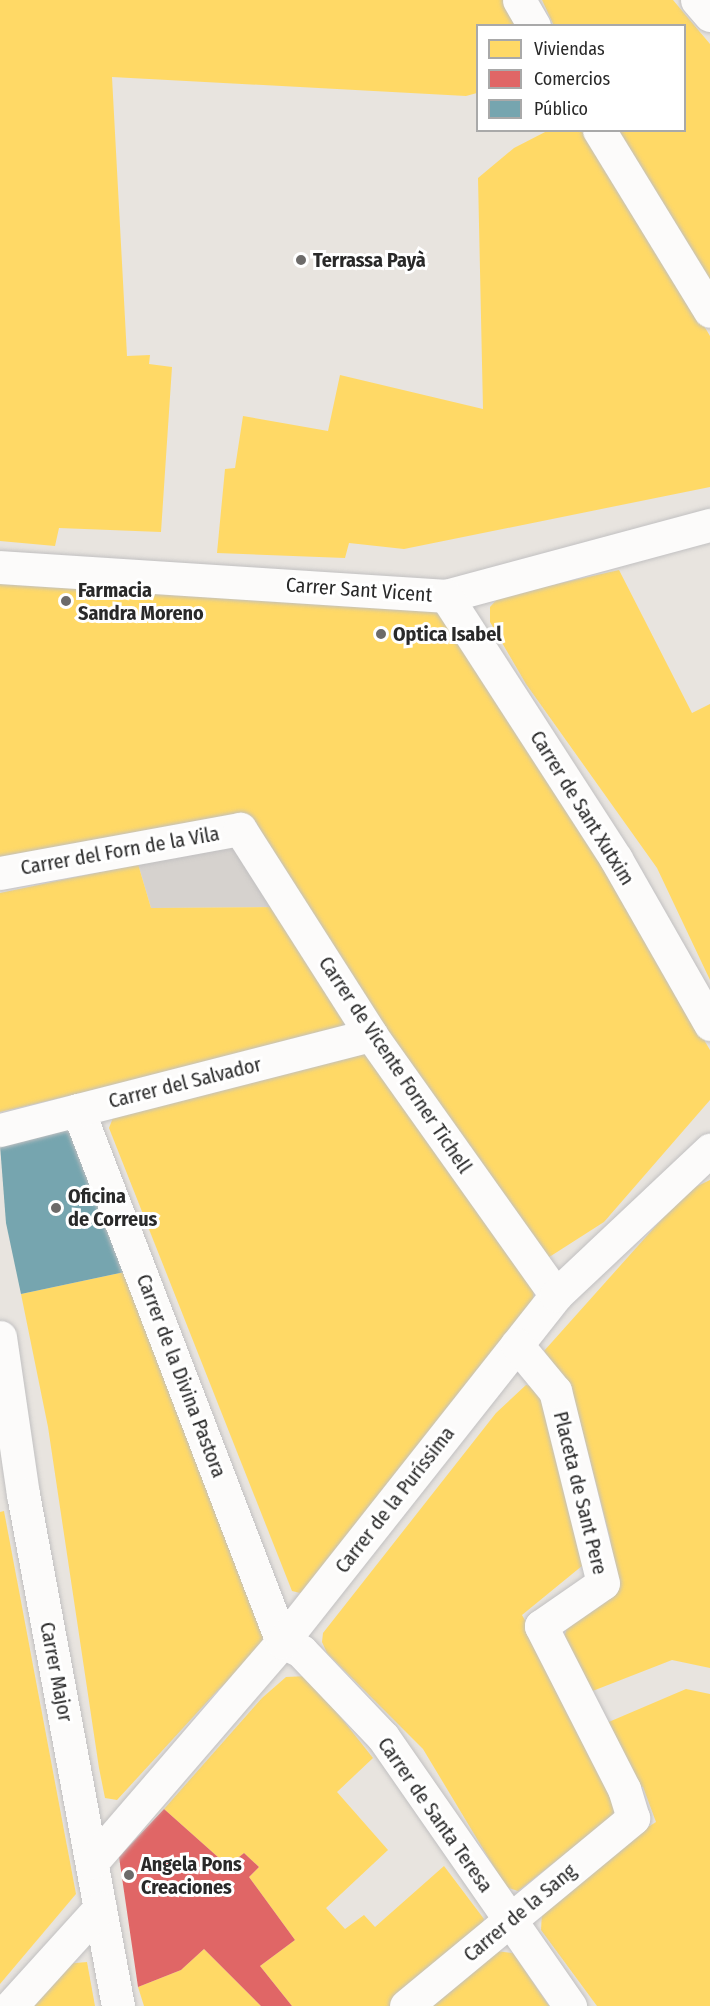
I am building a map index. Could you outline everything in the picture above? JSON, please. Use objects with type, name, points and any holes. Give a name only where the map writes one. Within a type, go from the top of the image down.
[{"type":"street","points":[[519,0],[533,24]]},
{"type":"street","points":[[697,0],[710,15]]},
{"type":"street","points":[[600,132],[710,311]]},
{"type":"street","name":"Carrer Sant Vicent","points":[[0,567],[446,596],[710,525]]},
{"type":"street","name":"Carrer de Sant Xutxim","points":[[446,596],[616,859],[710,1024]]},
{"type":"street","name":"Carrer del Forn de la Vila","points":[[0,873],[240,830]]},
{"type":"street","name":"Carrer de Vicente Forner Tichell","points":[[240,830],[371,1035],[556,1296]]},
{"type":"street","name":"Carrer del Salvador","points":[[0,1130],[371,1035]]},
{"type":"street","name":"Carrer de la Divina Pastora","points":[[78,1110],[282,1642]]},
{"type":"street","name":"Carrer de la Puríssima","points":[[92,1862],[282,1642],[556,1296],[710,1150]]},
{"type":"street","name":"Carrer Major","points":[[0,1337],[11,1496],[92,1862],[118,2006]]},
{"type":"street","name":"Placeta de Sant Pere","points":[[517,1345],[555,1391],[603,1583],[540,1626],[624,1789],[633,1818]]},
{"type":"street","name":"Carrer de Santa Teresa","points":[[282,1642],[301,1651],[383,1737],[510,1923],[570,2006]]},
{"type":"street","name":"Carrer de la Sang","points":[[406,2006],[510,1923],[633,1818]]},
{"type":"street","points":[[11,2006],[100,1908]]},
{"type":"shaded area","points":[[240,829],[280,907],[151,908],[138,864]]},
{"type":"building: Viviendas","points":[[0,0],[509,0],[523,24],[476,24],[476,93],[466,96],[112,77],[127,356],[150,355],[149,364],[172,367],[161,532],[59,528],[55,546],[0,541]]},
{"type":"building: Viviendas","points":[[542,0],[673,0],[710,44],[710,292],[610,132],[686,132],[686,24],[553,24]]},
{"type":"building: Viviendas","points":[[545,132],[588,132],[710,336],[710,487],[404,549],[349,543],[345,558],[217,553],[225,469],[235,468],[243,416],[328,431],[340,375],[483,409],[478,178],[514,148]]},
{"type":"building: Viviendas","points":[[619,570],[692,713],[710,704],[710,980],[657,868],[526,684],[490,622],[490,607],[499,597]]},
{"type":"building: Viviendas","points":[[0,575],[440,611],[501,696],[710,1050],[710,1100],[604,1222],[543,1261],[281,871],[256,822],[0,862]]},
{"type":"building: Viviendas","points":[[138,864],[151,908],[280,907],[358,1028],[0,1112],[0,893]]},
{"type":"building: Viviendas","points":[[359,1050],[376,1053],[534,1286],[533,1305],[308,1595],[292,1591],[109,1128],[114,1115]]},
{"type":"building: Viviendas","points":[[710,1180],[710,1668],[672,1660],[590,1692],[563,1640],[568,1625],[606,1602],[614,1588],[610,1538],[572,1391],[544,1351],[687,1191]]},
{"type":"building: Viviendas","points":[[134,1270],[267,1629],[261,1651],[217,1691],[117,1800],[105,1798],[99,1768],[48,1427],[21,1294]]},
{"type":"building: Viviendas","points":[[526,1385],[538,1388],[588,1561],[522,1615],[591,1738],[616,1814],[518,1891],[506,1887],[423,1749],[327,1653],[322,1642],[323,1633],[496,1413]]},
{"type":"building: Viviendas","points":[[4,1511],[76,1894],[0,1984],[0,1512]]},
{"type":"building: Viviendas","points":[[308,1676],[373,1758],[337,1792],[388,1850],[326,1908],[345,1929],[364,1915],[375,1927],[444,1866],[484,1919],[480,1938],[394,2006],[292,2006],[260,1966],[295,1940],[249,1877],[259,1867],[244,1853],[228,1866],[164,1809],[262,1698],[286,1677]]},
{"type":"building: Viviendas","points":[[686,1689],[710,1694],[710,2006],[597,2006],[541,1930],[542,1913],[623,1843],[656,1822],[643,1787],[626,1781],[604,1724]]},
{"type":"building: Viviendas","points":[[204,1949],[261,2006],[144,2006],[138,1987],[181,1970]]},
{"type":"building: Viviendas","points":[[496,1951],[513,1953],[549,2006],[432,2006]]},
{"type":"building: Viviendas","points":[[87,1962],[95,2006],[32,2006],[65,1964]]},
{"type":"building: Comercios","points":[[164,1809],[228,1866],[244,1853],[259,1867],[249,1877],[295,1940],[260,1966],[292,2006],[261,2006],[204,1949],[181,1970],[138,1987],[119,1857]]},
{"type":"building: Público","name":"Oficina de Correus","points":[[70,1129],[134,1270],[21,1294],[6,1223],[0,1145]]},
{"type":"place","name":"Terrassa Payà","points":[[301,260]]},
{"type":"place","name":"Farmacia Sandra Moreno","points":[[66,601]]},
{"type":"place","name":"Optica Isabel","points":[[381,634]]},
{"type":"place","name":"Oficina de Correus","points":[[56,1208]]},
{"type":"place","name":"Angela Pons Creaciones","points":[[129,1875]]}]
